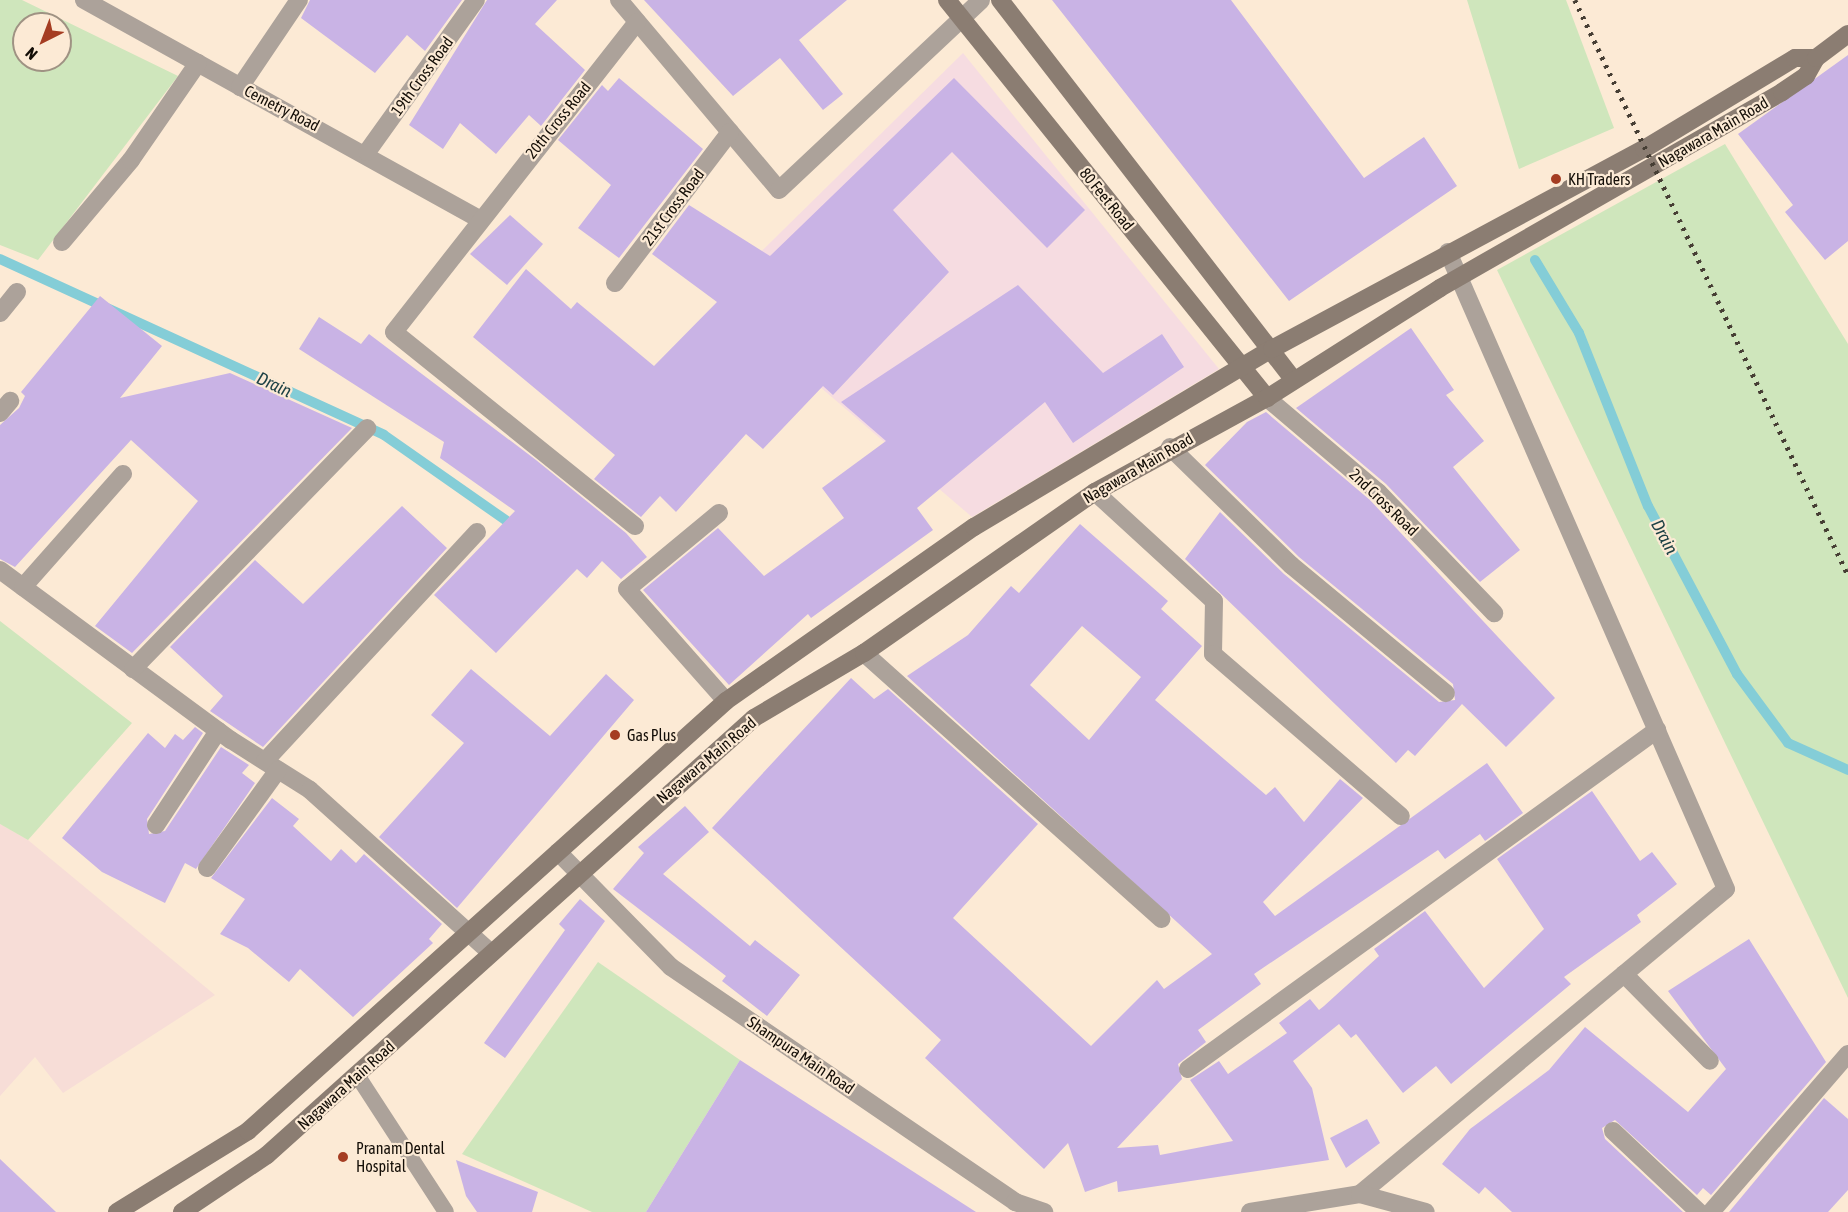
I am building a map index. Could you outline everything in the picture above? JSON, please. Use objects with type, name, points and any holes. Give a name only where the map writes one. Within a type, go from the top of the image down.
[{"type":"main road","name":"80 Feet Road","points":[[947,0],[1267,398]]},
{"type":"main road","points":[[1000,0],[1294,380]]},
{"type":"main road","points":[[1816,58],[1847,36]]},
{"type":"main road","name":"Nagawara Main Road","points":[[117,1212],[248,1131],[726,701],[974,527],[1272,349],[1448,252],[1644,149],[1795,58],[1816,58],[1806,76],[1782,92],[1458,277],[1267,398],[1170,447],[1095,492],[864,653],[754,718],[575,873],[267,1155],[182,1212]]},
{"type":"street","name":"Cemetry Road","points":[[84,0],[110,6],[198,63],[367,152],[478,218]]},
{"type":"street","points":[[240,87],[299,0]]},
{"type":"street","name":"19th Cross Road","points":[[367,152],[476,0]]},
{"type":"street","points":[[619,0],[779,190],[981,0]]},
{"type":"street","name":"20th Cross Road","points":[[635,526],[394,332],[478,218],[637,22]]},
{"type":"street","points":[[62,242],[131,160],[198,63]]},
{"type":"street","name":"21st Cross Road","points":[[615,283],[730,132]]},
{"type":"street","points":[[1360,1194],[1726,889],[1448,252]]},
{"type":"street","points":[[0,313],[18,292]]},
{"type":"street","name":"2nd Cross Road","points":[[1267,398],[1378,492],[1494,613]]},
{"type":"street","points":[[133,669],[367,428]]},
{"type":"street","points":[[1170,447],[1291,565],[1446,693]]},
{"type":"street","points":[[23,587],[123,474]]},
{"type":"street","points":[[1095,492],[1214,601],[1214,654],[1401,816]]},
{"type":"street","points":[[719,513],[627,589],[726,701]]},
{"type":"street","points":[[207,868],[272,766],[477,532]]},
{"type":"street","points":[[0,570],[219,731],[310,790],[491,952]]},
{"type":"street","points":[[864,653],[1162,919]]},
{"type":"street","points":[[1188,1069],[1656,730]]},
{"type":"street","points":[[156,825],[219,731]]},
{"type":"street","name":"Shampura Main Road","points":[[558,852],[575,873],[671,967],[1015,1202],[1044,1212]]},
{"type":"street","points":[[1624,974],[1710,1061]]},
{"type":"street","points":[[1711,1212],[1848,1054]]},
{"type":"street","points":[[1613,1131],[1699,1212]]},
{"type":"street","points":[[1250,1212],[1360,1194],[1426,1212]]},
{"type":"lane","points":[[357,1075],[446,1212]]},
{"type":"shaded area","points":[[963,53],[1219,369],[972,517],[715,297]]},
{"type":"shaded area","points":[[0,824],[28,840],[215,995],[63,1093],[35,1057],[0,1096]]},
{"type":"green space","points":[[0,0],[22,0],[47,12],[12,12],[12,72],[72,72],[72,24],[178,76],[38,260],[0,245]]},
{"type":"green space","points":[[1467,0],[1566,0],[1614,128],[1519,169]]},
{"type":"green space","points":[[1725,144],[1848,344],[1848,998],[1497,270]]},
{"type":"green space","points":[[0,621],[132,723],[28,840],[0,824]]},
{"type":"green space","points":[[598,962],[740,1060],[646,1212],[592,1212],[462,1154]]},
{"type":"building","points":[[310,0],[462,0],[425,51],[407,35],[375,73],[301,18]]},
{"type":"building","points":[[487,0],[557,0],[535,24],[585,70],[541,126],[529,115],[496,154],[460,123],[443,149],[409,125]]},
{"type":"building","points":[[644,0],[847,0],[799,40],[843,94],[823,110],[780,58],[733,96]]},
{"type":"building","points":[[1052,0],[1231,0],[1364,178],[1424,137],[1457,186],[1289,301]]},
{"type":"building","points":[[1848,55],[1848,241],[1825,260],[1785,212],[1793,205],[1738,134]]},
{"type":"building","points":[[619,78],[703,149],[619,258],[578,228],[611,185],[558,140],[602,85],[608,91]]},
{"type":"building","points":[[954,78],[1085,210],[1047,248],[952,152],[893,210],[949,272],[833,395],[823,386],[763,449],[746,434],[676,512],[660,496],[641,517],[594,479],[615,455],[473,337],[526,269],[571,309],[577,302],[654,366],[717,302],[652,254],[689,205],[770,256]]},
{"type":"building","points":[[510,215],[543,244],[507,285],[470,254]]},
{"type":"building","points":[[1018,285],[1103,373],[1162,334],[1184,367],[1073,443],[1045,402],[917,508],[933,530],[811,618],[808,614],[729,685],[643,590],[718,528],[764,576],[844,518],[822,488],[886,441],[841,402]]},
{"type":"building","points":[[100,296],[162,346],[120,398],[230,373],[352,428],[132,653],[95,626],[198,501],[131,440],[15,567],[0,559],[0,425],[19,408],[25,396],[21,392]]},
{"type":"building","points":[[319,317],[361,344],[369,334],[536,460],[626,533],[647,557],[621,579],[602,561],[587,578],[577,569],[496,653],[434,595],[515,511],[440,458],[444,442],[299,349]]},
{"type":"building","points":[[1411,328],[1454,390],[1446,395],[1484,441],[1453,467],[1520,550],[1480,582],[1386,484],[1296,408]]},
{"type":"building","points":[[1266,412],[1370,500],[1555,698],[1506,747],[1462,704],[1415,756],[1408,750],[1396,763],[1185,559],[1220,512],[1284,574],[1439,702],[1455,700],[1453,684],[1299,557],[1205,465],[1247,422]]},
{"type":"building","points":[[402,506],[447,548],[263,747],[210,711],[223,696],[170,647],[255,560],[303,604]]},
{"type":"building","points":[[1080,524],[1168,601],[1161,609],[1202,646],[1155,700],[1266,795],[1275,787],[1304,822],[1340,779],[1363,798],[1263,902],[1275,916],[1487,763],[1523,813],[1485,841],[1480,834],[1445,859],[1438,850],[1254,974],[1261,984],[1198,1030],[1206,1042],[1178,1064],[1182,1079],[1117,1148],[1158,1145],[1160,1155],[1233,1141],[1190,1080],[1219,1061],[1228,1074],[1287,1033],[1279,1023],[1310,999],[1319,1010],[1379,956],[1374,949],[1425,911],[1484,988],[1544,929],[1497,859],[1592,791],[1640,861],[1652,852],[1677,884],[1637,915],[1641,922],[1564,977],[1571,984],[1451,1084],[1436,1066],[1403,1093],[1356,1034],[1351,1038],[1339,1024],[1293,1061],[1312,1088],[1329,1160],[1118,1192],[1117,1181],[1085,1192],[1068,1143],[1044,1169],[925,1058],[941,1040],[712,828],[851,678],[874,699],[888,689],[1038,824],[953,918],[1091,1046],[1157,980],[1164,989],[1212,954],[907,676],[968,635],[1011,586],[1019,593]],"holes":[[[1082,626],[1141,677],[1089,740],[1030,685]]]},
{"type":"building","points":[[471,669],[550,736],[606,674],[634,700],[457,908],[379,837],[464,743],[431,715]]},
{"type":"building","points":[[195,727],[203,733],[147,819],[149,834],[165,831],[221,747],[249,765],[242,773],[255,783],[196,869],[185,863],[165,903],[102,872],[62,838],[148,733],[165,748],[175,734],[183,740]]},
{"type":"building","points":[[272,798],[299,819],[293,826],[331,861],[341,849],[356,863],[364,854],[442,924],[429,939],[433,943],[353,1017],[300,969],[289,982],[248,948],[220,934],[245,899],[211,878]]},
{"type":"building","points":[[685,806],[709,832],[663,874],[750,946],[755,940],[800,975],[767,1016],[722,981],[726,976],[613,889],[644,853],[638,847]]},
{"type":"building","points":[[580,899],[605,921],[505,1058],[484,1043],[565,930],[559,924]]},
{"type":"building","points":[[1749,939],[1826,1062],[1711,1195],[1703,1188],[1697,1195],[1615,1120],[1602,1128],[1605,1139],[1683,1212],[1512,1212],[1485,1187],[1479,1194],[1442,1164],[1470,1129],[1549,1070],[1585,1027],[1688,1112],[1726,1069],[1668,991]]},
{"type":"building","points":[[740,1060],[976,1212],[646,1212]]},
{"type":"building","points":[[1824,1098],[1848,1119],[1848,1190],[1828,1212],[1729,1212]]},
{"type":"building","points":[[1367,1119],[1380,1143],[1346,1168],[1330,1138]]},
{"type":"building","points":[[0,1159],[56,1212],[0,1212]]},
{"type":"building","points":[[456,1160],[538,1192],[532,1212],[477,1212],[466,1196]]},
{"type":"waterway","name":"Drain","points":[[0,259],[384,435],[517,528]]},
{"type":"waterway","name":"Drain","points":[[1535,260],[1579,333],[1648,506],[1737,674],[1788,743],[1848,770]]},
{"type":"railway","points":[[1575,0],[1848,575]]},
{"type":"place","name":"KH Traders","points":[[1556,179]]},
{"type":"place","name":"Gas Plus","points":[[615,735]]},
{"type":"place","name":"Pranam Dental Hospital","points":[[343,1157]]}]
